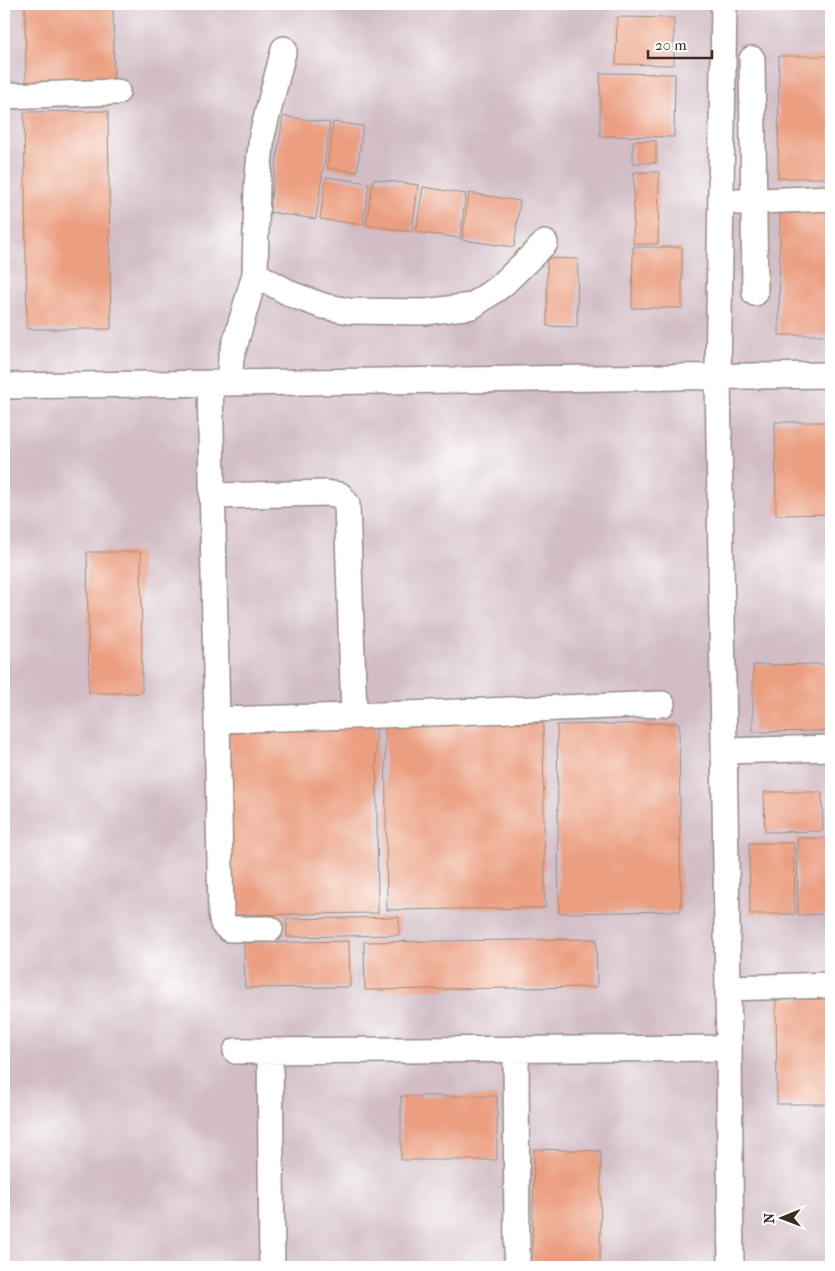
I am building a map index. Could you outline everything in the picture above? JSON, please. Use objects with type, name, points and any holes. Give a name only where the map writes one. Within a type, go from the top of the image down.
[{"type":"street","points":[[724,4],[718,377],[730,1048],[731,1267]]},
{"type":"street","points":[[270,929],[229,928],[223,924],[221,913],[213,496],[220,383],[231,358],[255,274],[257,185],[262,135],[284,49]]},
{"type":"street","points":[[720,282],[760,285],[754,202],[761,59],[723,60]]},
{"type":"street","points":[[4,96],[117,92]]},
{"type":"street","points":[[721,202],[831,198]]},
{"type":"street","points":[[255,274],[293,295],[323,306],[349,311],[424,312],[472,306],[502,285],[545,243]]},
{"type":"street","points":[[4,386],[831,376]]},
{"type":"street","points":[[213,496],[326,493],[340,495],[347,504],[354,716]]},
{"type":"street","points":[[217,720],[662,704]]},
{"type":"street","points":[[725,750],[831,748]]},
{"type":"street","points":[[728,988],[831,985]]},
{"type":"street","points":[[236,1051],[730,1048]]},
{"type":"street","points":[[516,1049],[518,1267]]},
{"type":"street","points":[[270,1051],[272,1267]]},
{"type":"shaded area","points":[[4,4],[831,4],[831,1267],[4,1267]]},
{"type":"building","points":[[25,4],[113,4],[114,83],[26,84]]},
{"type":"building","points":[[617,17],[674,18],[674,65],[616,64]]},
{"type":"building","points":[[779,56],[831,56],[831,178],[778,178]]},
{"type":"building","points":[[600,73],[675,74],[674,137],[600,136]]},
{"type":"building","points":[[108,111],[111,329],[27,329],[24,112]]},
{"type":"building","points":[[283,116],[330,123],[316,219],[269,212]]},
{"type":"building","points":[[333,122],[363,126],[357,172],[327,168]]},
{"type":"building","points":[[633,141],[656,141],[656,163],[633,163]]},
{"type":"building","points":[[634,172],[659,172],[658,244],[633,244]]},
{"type":"building","points":[[326,177],[369,183],[363,225],[320,219]]},
{"type":"building","points":[[373,179],[418,185],[412,232],[366,225]]},
{"type":"building","points":[[423,187],[466,194],[460,238],[416,232]]},
{"type":"building","points":[[469,193],[520,201],[514,247],[462,240]]},
{"type":"building","points":[[780,208],[831,208],[831,335],[779,335]]},
{"type":"building","points":[[633,247],[682,247],[682,308],[632,308]]},
{"type":"building","points":[[547,258],[578,259],[577,327],[547,326]]},
{"type":"building","points":[[775,422],[831,422],[831,514],[776,515]]},
{"type":"building","points":[[87,552],[141,552],[142,693],[89,693]]},
{"type":"building","points":[[831,664],[831,731],[753,732],[753,665]]},
{"type":"building","points":[[376,723],[378,913],[232,915],[230,724]]},
{"type":"building","points":[[543,723],[545,908],[387,910],[385,725]]},
{"type":"building","points":[[679,723],[681,911],[559,913],[557,725]]},
{"type":"building","points":[[764,792],[822,792],[823,831],[765,832]]},
{"type":"building","points":[[797,838],[831,838],[831,914],[798,915]]},
{"type":"building","points":[[749,843],[794,843],[795,914],[750,914]]},
{"type":"building","points":[[399,917],[399,935],[287,937],[286,919]]},
{"type":"building","points":[[596,939],[597,987],[365,990],[364,942]]},
{"type":"building","points":[[349,941],[350,987],[245,988],[244,943]]},
{"type":"building","points":[[776,999],[831,999],[831,1104],[777,1104]]},
{"type":"building","points":[[401,1096],[497,1096],[497,1160],[401,1160]]},
{"type":"building","points":[[534,1149],[601,1151],[600,1267],[532,1267]]}]
